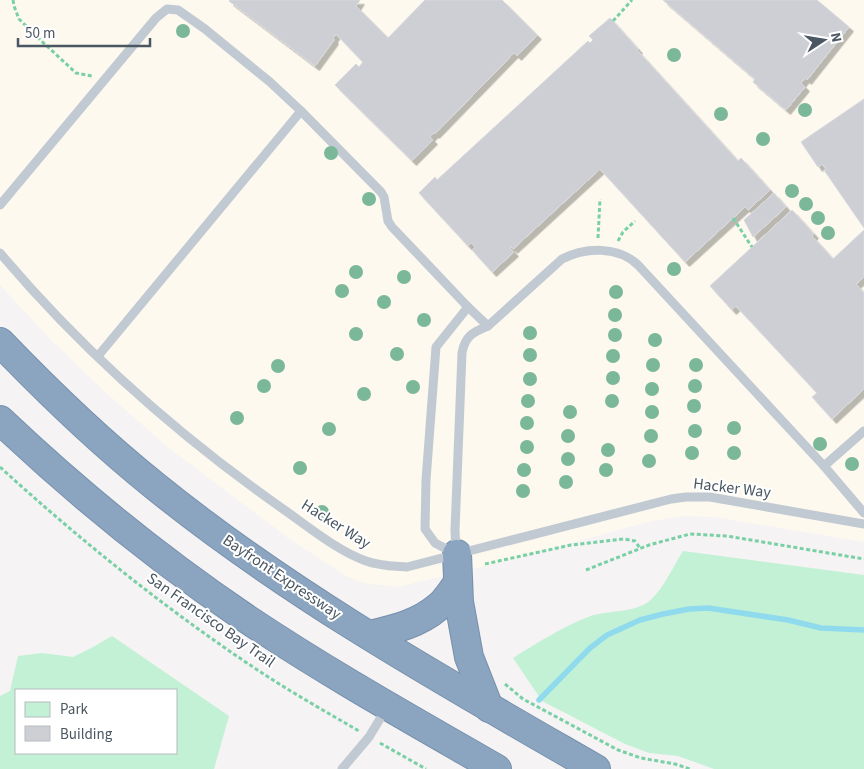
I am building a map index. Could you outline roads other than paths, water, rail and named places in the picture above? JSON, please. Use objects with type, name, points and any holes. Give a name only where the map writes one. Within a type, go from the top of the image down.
[{"type":"highway","name":"Bayfront Expressway","points":[[0,342],[90,430],[154,486],[210,529],[274,574],[421,668],[596,769]]},
{"type":"highway","points":[[0,420],[117,524],[179,571],[302,654],[497,769]]},
{"type":"highway","points":[[457,554],[459,602],[469,657],[489,708]]},
{"type":"highway","points":[[370,635],[404,627],[418,621],[438,607],[458,583]]},
{"type":"lane","points":[[0,205],[156,18],[167,9],[178,10],[205,29],[270,82],[301,111],[384,197],[388,220],[392,227],[488,326]]},
{"type":"lane","points":[[98,356],[301,111]]},
{"type":"lane","points":[[457,554],[455,530],[462,353],[467,338],[474,332],[488,326],[562,259],[570,255],[597,251],[612,251],[630,258],[824,466],[864,514]]},
{"type":"lane","name":"Hacker Way","points":[[0,253],[40,298],[98,356],[193,442],[259,492],[346,551],[366,561],[407,567],[605,515],[686,496],[710,497],[864,524]]},
{"type":"lane","points":[[457,554],[435,543],[425,529],[426,480],[436,346],[468,307]]},
{"type":"lane","points":[[824,466],[864,431]]},
{"type":"lane","points":[[342,769],[369,737],[388,706]]},
{"type":"waterway","points":[[539,700],[590,648],[607,635],[640,620],[663,614],[689,609],[708,608],[788,620],[821,628],[864,630]]}]
